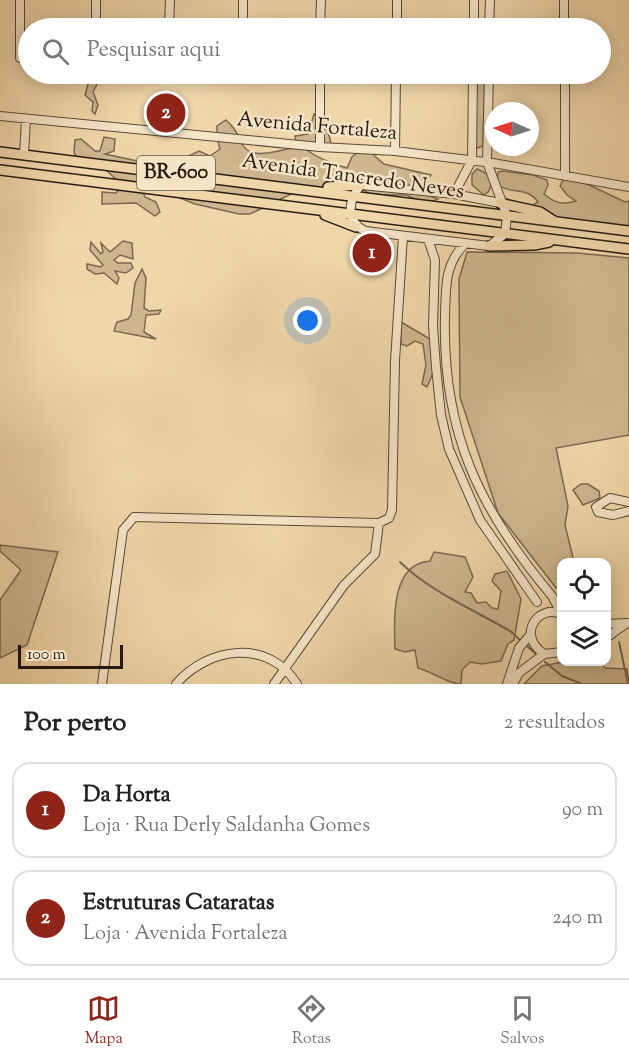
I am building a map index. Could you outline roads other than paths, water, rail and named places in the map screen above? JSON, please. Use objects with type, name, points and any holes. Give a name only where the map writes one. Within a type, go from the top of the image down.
[{"type":"main road","name":"Avenida Tancredo Neves","points":[[0,152],[629,231]]},
{"type":"main road","name":"Avenida Tancredo Neves","points":[[0,170],[629,249]]},
{"type":"main road","points":[[308,189],[361,185]]},
{"type":"main road","points":[[500,203],[540,212],[556,223]]},
{"type":"main road","points":[[308,210],[356,226]]},
{"type":"main road","points":[[489,246],[534,245],[556,240]]},
{"type":"street","points":[[20,0],[20,18]]},
{"type":"street","points":[[96,0],[96,18]]},
{"type":"street","points":[[169,18],[170,0]]},
{"type":"street","points":[[243,0],[243,18]]},
{"type":"street","points":[[321,0],[321,18]]},
{"type":"street","points":[[397,0],[397,18]]},
{"type":"street","points":[[474,0],[474,18]]},
{"type":"street","points":[[489,18],[490,0]]},
{"type":"street","points":[[564,0],[564,18]]},
{"type":"street","points":[[320,84],[320,147]]},
{"type":"street","points":[[395,151],[396,84]]},
{"type":"street","points":[[454,194],[472,160],[473,84]]},
{"type":"street","points":[[489,84],[487,162],[500,203],[507,216],[505,234],[489,246],[403,237],[365,231],[356,226],[350,214],[352,195],[361,185],[454,194],[500,203]]},
{"type":"street","points":[[564,84],[565,176]]},
{"type":"street","name":"Avenida Fortaleza","points":[[0,116],[320,147],[395,151],[487,162],[629,187]]},
{"type":"street","points":[[24,154],[26,119]]},
{"type":"street","points":[[102,684],[123,530],[134,517],[379,523],[389,518],[392,510],[396,349],[403,237]]},
{"type":"street","points":[[428,240],[435,260],[436,367],[441,416],[449,449],[480,520],[541,608],[557,612]]},
{"type":"street","points":[[465,244],[450,263],[446,290],[446,373],[458,438],[471,475],[487,504],[552,597],[560,612]]},
{"type":"street","points":[[629,502],[610,498],[596,507],[598,512],[605,514],[629,511]]},
{"type":"street","points":[[273,684],[344,585],[375,554],[379,523]]},
{"type":"street","points":[[544,654],[534,647],[530,635],[531,625],[541,608],[540,592],[545,591],[552,597]]},
{"type":"street","points":[[611,624],[628,623]]},
{"type":"street","points":[[611,635],[628,623]]},
{"type":"street","points":[[507,684],[515,655],[530,635]]},
{"type":"street","points":[[176,684],[195,666],[223,654],[240,652],[257,655],[284,669],[297,684]]},
{"type":"street","points":[[513,684],[519,673],[544,654],[557,652]]},
{"type":"waterway","points":[[400,562],[438,591],[510,631],[520,640]]},
{"type":"waterway","points":[[619,642],[628,684]]},
{"type":"waterway","points":[[526,645],[537,655]]},
{"type":"waterway","points":[[545,662],[562,676],[582,684]]},
{"type":"place","name":"Estruturas Cataratas","points":[[166,113]]},
{"type":"place","name":"Da Horta","points":[[372,253]]}]
